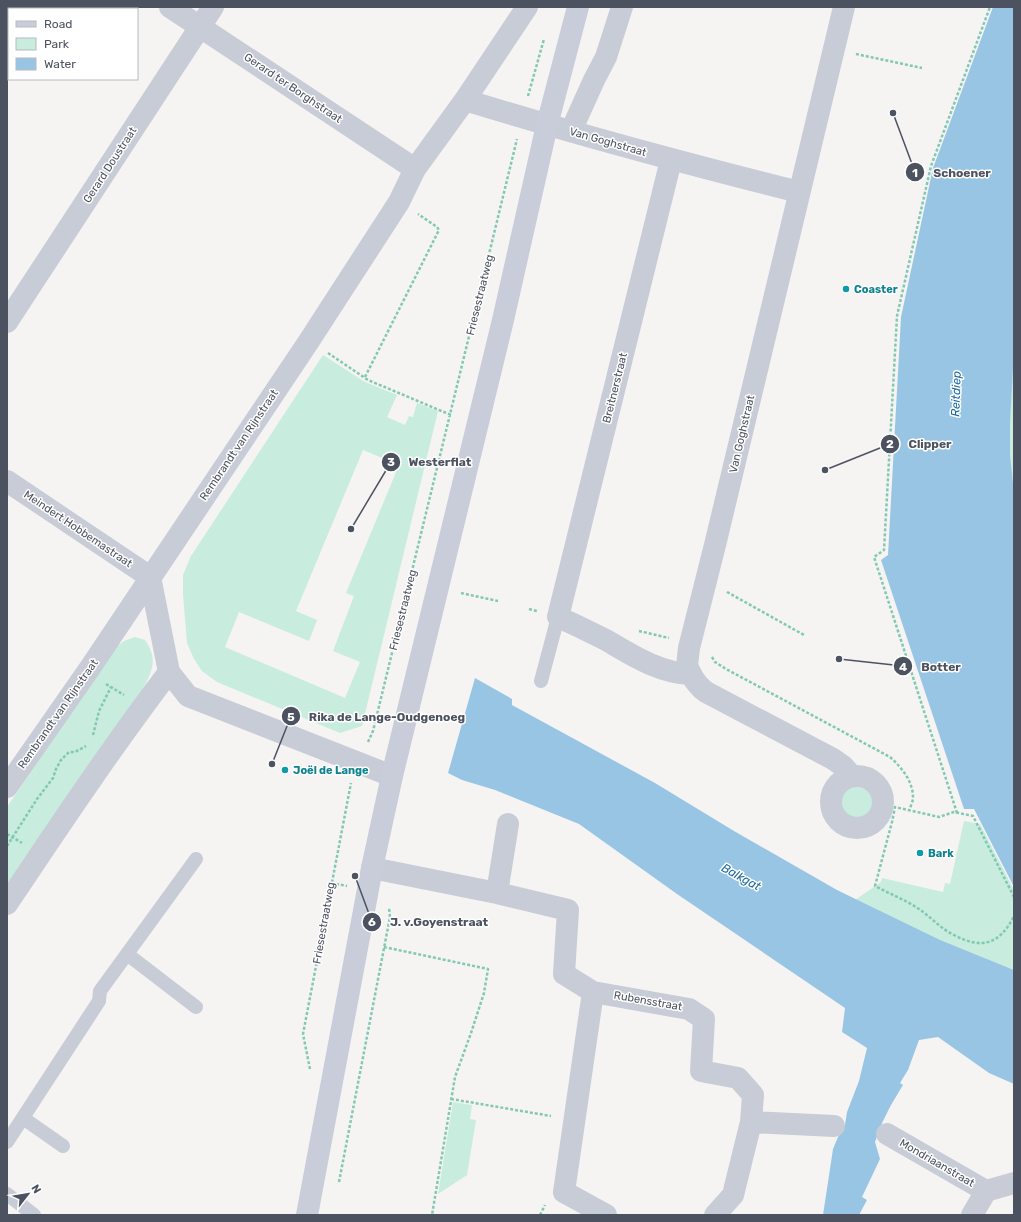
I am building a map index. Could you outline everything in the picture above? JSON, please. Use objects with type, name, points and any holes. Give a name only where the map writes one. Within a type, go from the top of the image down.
[{"type":"main road","points":[[307,1215],[382,869],[392,776],[503,320],[547,125],[578,7]]},
{"type":"street","name":"Gerard ter Borghstraat","points":[[170,7],[415,170]]},
{"type":"street","name":"Gerard Doustraat","points":[[7,322],[213,7]]},
{"type":"street","points":[[465,100],[527,7]]},
{"type":"street","points":[[571,131],[606,57],[622,7]]},
{"type":"street","name":"Van Goghstraat","points":[[690,674],[687,666],[689,648],[844,7]]},
{"type":"street","name":"Van Goghstraat","points":[[465,100],[522,118],[671,160],[799,192]]},
{"type":"street","name":"Rembrandt van Rijnstraat","points":[[7,787],[88,671],[309,341],[399,202],[415,170],[465,100]]},
{"type":"street","name":"Breitnerstraat","points":[[558,617],[671,160]]},
{"type":"street","name":"Meindert Hobbemastraat","points":[[7,481],[150,577]]},
{"type":"street","points":[[150,577],[168,672],[188,696],[392,776]]},
{"type":"street","points":[[558,617],[588,631],[634,657],[670,671],[690,674],[695,683],[706,692],[833,759],[843,766],[852,776]]},
{"type":"street","points":[[7,904],[40,854],[168,672]]},
{"type":"street","points":[[497,893],[508,824]]},
{"type":"street","name":"Rubensstraat","points":[[382,869],[497,893],[568,910],[564,974],[593,992],[690,1009],[704,1019],[701,1071],[738,1078],[752,1095],[751,1122],[733,1195],[715,1215]]},
{"type":"street","points":[[593,992],[564,1192],[606,1215]]},
{"type":"street","points":[[751,1122],[834,1126]]},
{"type":"street","name":"Mondriaanstraat","points":[[887,1134],[986,1191]]},
{"type":"street","name":"Mondriaanstraat","points":[[972,1215],[986,1191],[1014,1183]]},
{"type":"lane","points":[[541,681],[558,617]]},
{"type":"lane","points":[[7,1142],[99,1001],[100,992],[196,859]]},
{"type":"lane","points":[[127,954],[196,1007]]},
{"type":"lane","points":[[23,1118],[63,1146]]},
{"type":"lane","points":[[7,1194],[34,1215]]},
{"type":"path","points":[[957,813],[874,556],[884,550],[897,316],[931,166],[990,7]]},
{"type":"path","name":"Friesestraatweg","points":[[310,1071],[304,1034],[350,786],[373,730],[451,415],[522,118],[544,36]]},
{"type":"path","points":[[857,47],[855,54],[922,68]]},
{"type":"path","points":[[365,377],[439,230],[437,227],[399,202]]},
{"type":"path","points":[[309,341],[365,377],[451,415]]},
{"type":"path","points":[[725,598],[726,592],[804,635]]},
{"type":"path","points":[[461,593],[498,601]]},
{"type":"path","points":[[636,630],[672,638]]},
{"type":"path","points":[[712,656],[715,662],[726,669],[890,757],[903,770],[911,785],[913,799],[909,811]]},
{"type":"path","points":[[88,671],[142,708]]},
{"type":"path","points":[[91,739],[99,711],[111,687]]},
{"type":"path","points":[[7,846],[37,799],[53,778],[61,760],[69,752],[75,752],[81,749],[88,742]]},
{"type":"path","points":[[1014,898],[973,816],[949,813],[939,817],[895,807],[875,886],[919,909],[953,935],[970,942],[987,943],[1001,936],[1010,925],[1014,916]]},
{"type":"path","points":[[338,1184],[390,917],[389,890],[382,869]]},
{"type":"path","points":[[384,947],[488,969],[484,993],[455,1077],[432,1215]]},
{"type":"path","points":[[451,1099],[574,1120]]},
{"type":"green space","points":[[1014,350],[1014,493],[1010,458],[1010,440]]},
{"type":"green space","points":[[323,355],[365,382],[397,395],[387,417],[405,425],[409,416],[413,417],[417,403],[438,411],[362,726],[340,733],[217,682],[202,671],[194,659],[187,643],[183,575],[191,556]],"holes":[[[363,450],[399,465],[346,593],[354,596],[333,651],[360,662],[345,698],[225,647],[239,612],[309,641],[317,620],[296,611]]]},
{"type":"green space","points":[[135,637],[145,640],[152,653],[153,659],[149,676],[143,689],[7,892],[7,807],[115,648],[124,641]]},
{"type":"green space","points":[[854,785],[860,785],[869,790],[873,796],[873,808],[869,814],[860,819],[854,819],[845,814],[840,805],[840,799],[845,790]]},
{"type":"green space","points":[[964,821],[980,824],[1014,890],[1014,970],[938,940],[855,900],[881,882],[882,878],[943,892],[945,883],[950,884]]},
{"type":"green space","points":[[453,1102],[472,1105],[470,1119],[476,1120],[467,1175],[438,1194]]},
{"type":"water","name":"Reitdiep","points":[[993,7],[1014,7],[1014,350],[1010,423],[1010,455],[1014,493],[1014,887],[974,809],[964,809],[881,560],[888,555],[901,317],[933,168]]},
{"type":"water","name":"Balkgat","points":[[475,678],[512,699],[512,705],[655,783],[734,831],[837,890],[940,940],[1014,970],[1014,1084],[989,1073],[938,1037],[919,1040],[908,1070],[900,1083],[903,1085],[882,1123],[875,1142],[880,1159],[862,1197],[867,1200],[859,1215],[823,1215],[833,1149],[845,1125],[847,1112],[859,1081],[867,1048],[842,1032],[845,1008],[677,894],[579,824],[495,790],[462,780],[448,773]]},
{"type":"place","name":"Schoener","points":[[893,113]]},
{"type":"place","name":"Coaster","points":[[846,289]]},
{"type":"place","name":"Clipper","points":[[825,470]]},
{"type":"place","name":"Westerflat","points":[[351,529]]},
{"type":"place","name":"Botter","points":[[839,659]]},
{"type":"place","name":"Rika de Lange-Oudgenoeg","points":[[272,764]]},
{"type":"place","name":"Joël de Lange","points":[[285,770]]},
{"type":"place","name":"Bark","points":[[920,853]]},
{"type":"place","name":"J. v.Goyenstraat","points":[[355,876]]}]
